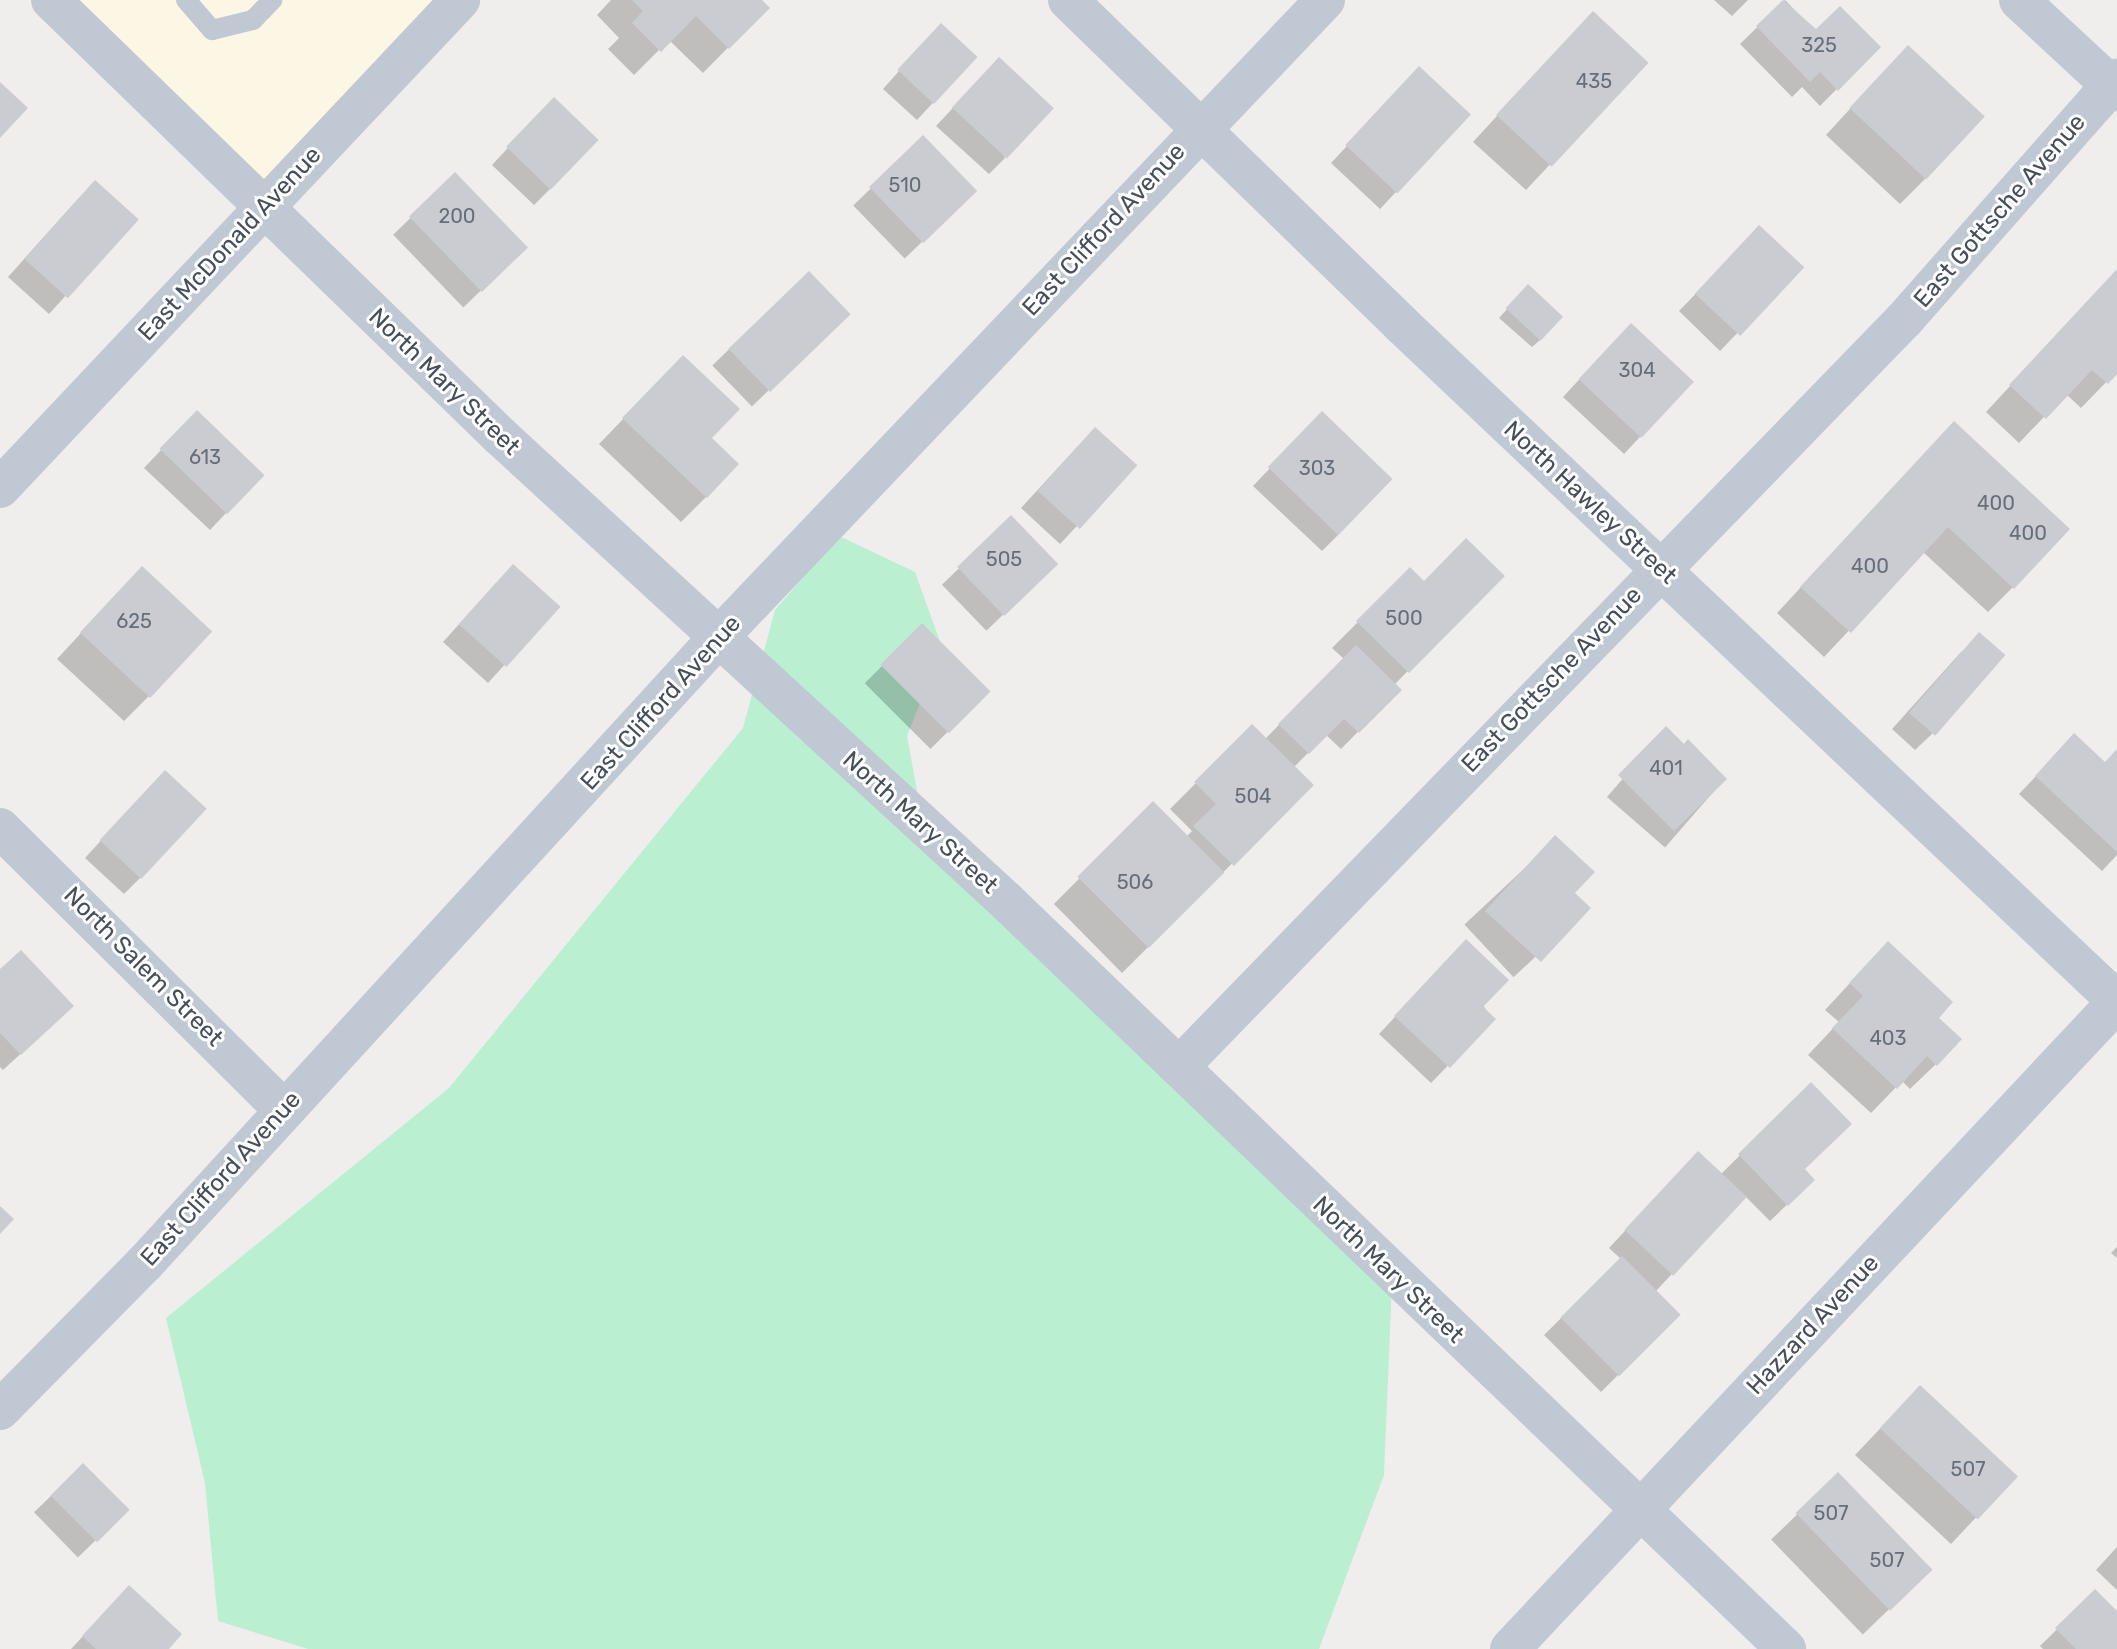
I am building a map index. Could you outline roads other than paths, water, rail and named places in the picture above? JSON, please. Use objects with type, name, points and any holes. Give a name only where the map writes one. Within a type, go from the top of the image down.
[{"type":"street","name":"North Mary Street","points":[[51,0],[264,208],[717,639],[1179,1067],[1786,1649]]},
{"type":"street","name":"East McDonald Avenue","points":[[0,488],[460,0]]},
{"type":"street","name":"North Hawley Street","points":[[1068,0],[1198,130],[2117,1001]]},
{"type":"street","name":"East Clifford Avenue","points":[[0,1410],[145,1263],[717,639],[1325,0]]},
{"type":"street","points":[[2019,0],[2115,84]]},
{"type":"street","name":"East Gottsche Avenue","points":[[1179,1067],[1659,567],[1904,320],[2115,84]]},
{"type":"street","name":"North Salem Street","points":[[0,828],[283,1109]]},
{"type":"street","name":"Hazzard Avenue","points":[[1510,1649],[2117,1001]]},
{"type":"lane","points":[[186,0],[212,30],[253,20],[272,0]]}]
